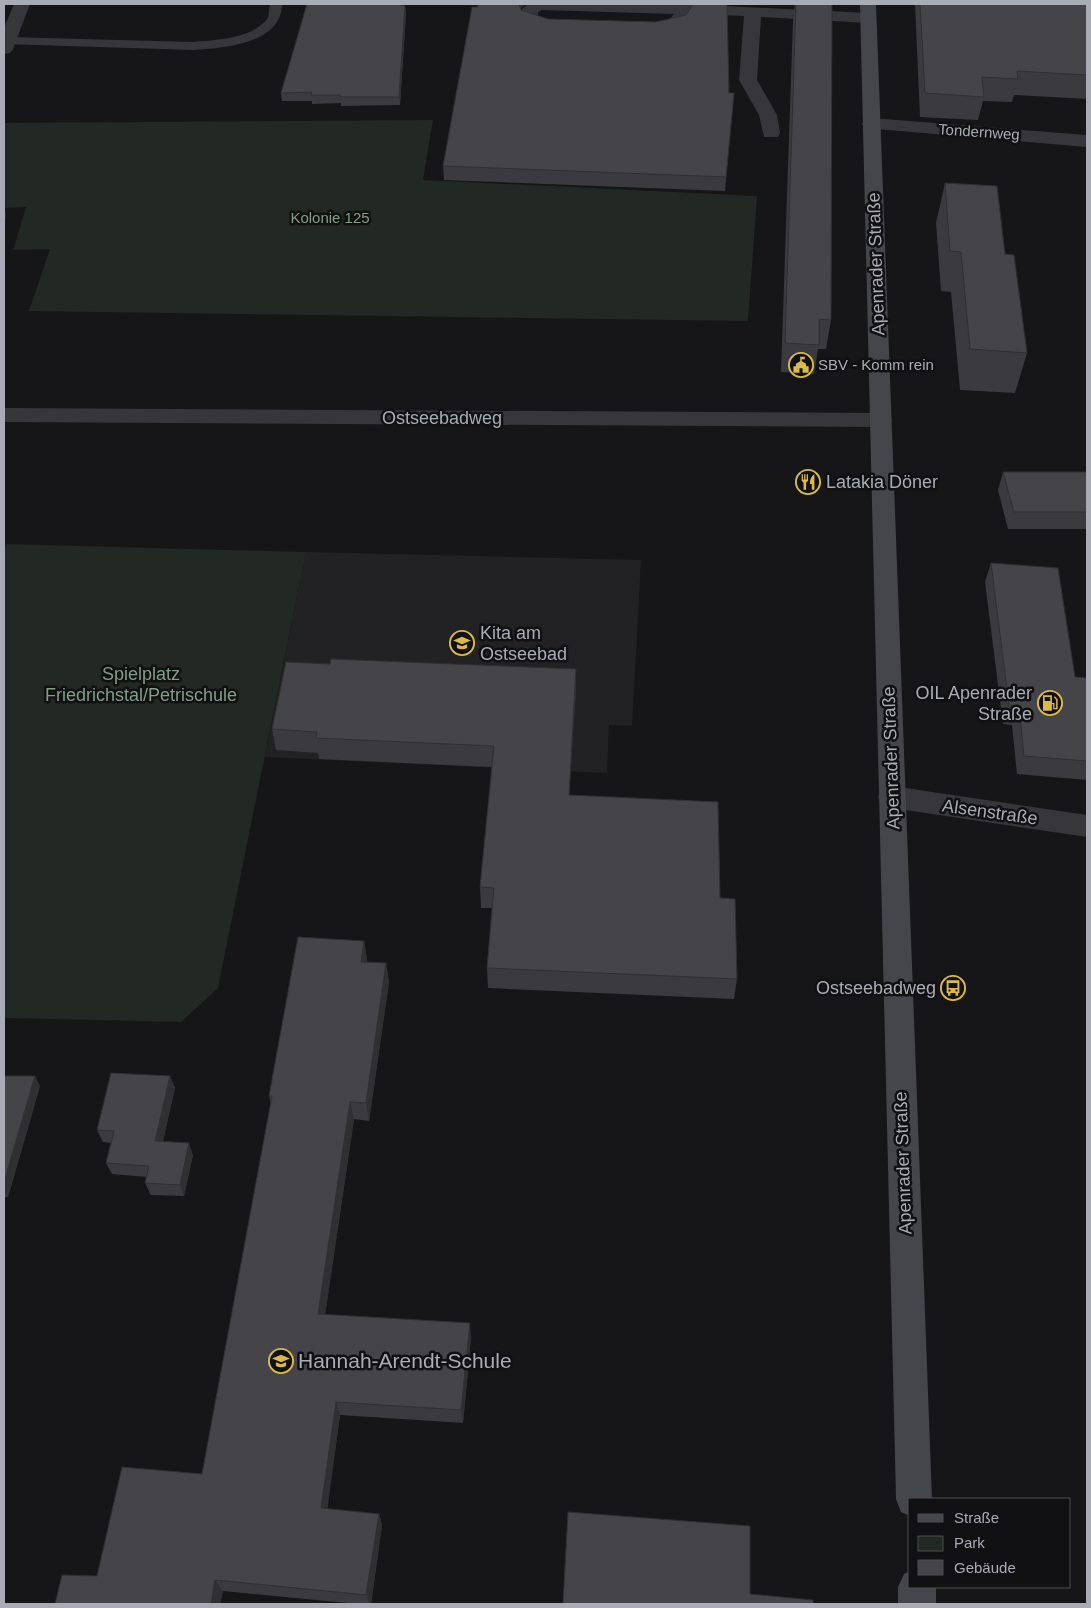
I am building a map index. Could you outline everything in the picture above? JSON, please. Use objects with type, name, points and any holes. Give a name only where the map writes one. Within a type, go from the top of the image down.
[{"type":"main road","name":"Apenrader Straße","points":[[868,11],[914,1498]]},
{"type":"main road","points":[[916,1588],[917,1604]]},
{"type":"street","points":[[6,45],[22,4]]},
{"type":"street","name":"Apenrader Straße","points":[[577,26],[548,26],[533,22],[529,19],[530,9],[540,5],[753,11],[868,11]]},
{"type":"street","points":[[635,28],[668,27],[679,24],[682,19],[683,9]]},
{"type":"street","points":[[753,11],[748,80],[768,115],[771,133]]},
{"type":"street","name":"Tondernweg","points":[[871,124],[1087,141]]},
{"type":"street","name":"Ostseebadweg","points":[[4,415],[880,420]]},
{"type":"street","name":"Alsenstraße","points":[[892,797],[1087,826]]},
{"type":"lane","points":[[6,45],[193,46],[220,44],[236,41],[266,28],[274,21],[276,4]]},
{"type":"shaded area","name":"Kita am Ostseebad","points":[[306,552],[641,560],[632,726],[609,725],[607,773],[265,757]]},
{"type":"green space","name":"Kolonie 125","points":[[433,120],[423,180],[757,196],[748,321],[29,311],[50,249],[13,250],[26,207],[4,208],[4,123]]},
{"type":"green space","name":"Spielplatz Friedrichstal/Petrischule","points":[[6,544],[306,552],[218,988],[181,1022],[4,1018],[4,552]]},
{"type":"building","points":[[307,4],[401,4],[405,6],[399,97],[340,97],[340,95],[311,95],[312,92],[281,93]]},
{"type":"building","points":[[478,4],[519,4],[521,10],[548,19],[656,22],[686,15],[693,4],[727,4],[729,93],[734,93],[726,177],[443,166],[472,7],[478,7]]},
{"type":"building","points":[[796,4],[832,4],[831,320],[819,319],[819,345],[785,343]]},
{"type":"building","points":[[920,4],[1087,4],[1087,75],[1017,71],[1018,79],[982,77],[984,97],[925,93]]},
{"type":"building","points":[[945,183],[997,186],[1005,254],[1014,255],[1027,353],[970,349],[961,252],[950,251]]},
{"type":"building","points":[[1003,472],[1087,472],[1087,512],[1014,512]]},
{"type":"building","points":[[991,563],[1058,568],[1075,677],[1087,678],[1087,761],[1024,756],[1019,706],[1009,705]]},
{"type":"building","points":[[331,659],[576,669],[569,795],[718,802],[720,898],[735,899],[737,979],[487,968],[494,888],[480,887],[494,746],[316,738],[317,732],[272,729],[286,662],[330,664]]},
{"type":"building","points":[[298,937],[364,941],[361,962],[386,963],[366,1103],[350,1102],[318,1314],[470,1323],[461,1410],[336,1402],[321,1508],[379,1514],[366,1595],[215,1580],[211,1604],[55,1604],[62,1575],[97,1576],[122,1467],[202,1474],[272,1096],[269,1096]]},
{"type":"building","points":[[111,1073],[170,1076],[155,1141],[189,1143],[180,1185],[145,1183],[149,1166],[106,1163],[114,1131],[97,1130]]},
{"type":"building","points":[[4,1076],[35,1076],[4,1182]]},
{"type":"building","points":[[568,1512],[750,1526],[750,1594],[813,1600],[813,1604],[563,1604]]},
{"type":"place","name":"SBV - Komm rein","points":[[801,365]]},
{"type":"place","name":"Latakia Döner","points":[[808,482]]},
{"type":"place","name":"Kita am Ostseebad","points":[[462,643]]},
{"type":"place","name":"OIL Apenrader Straße","points":[[1050,703]]},
{"type":"place","name":"Ostseebadweg","points":[[953,988]]},
{"type":"place","name":"Hannah-Arendt-Schule","points":[[281,1361]]}]
